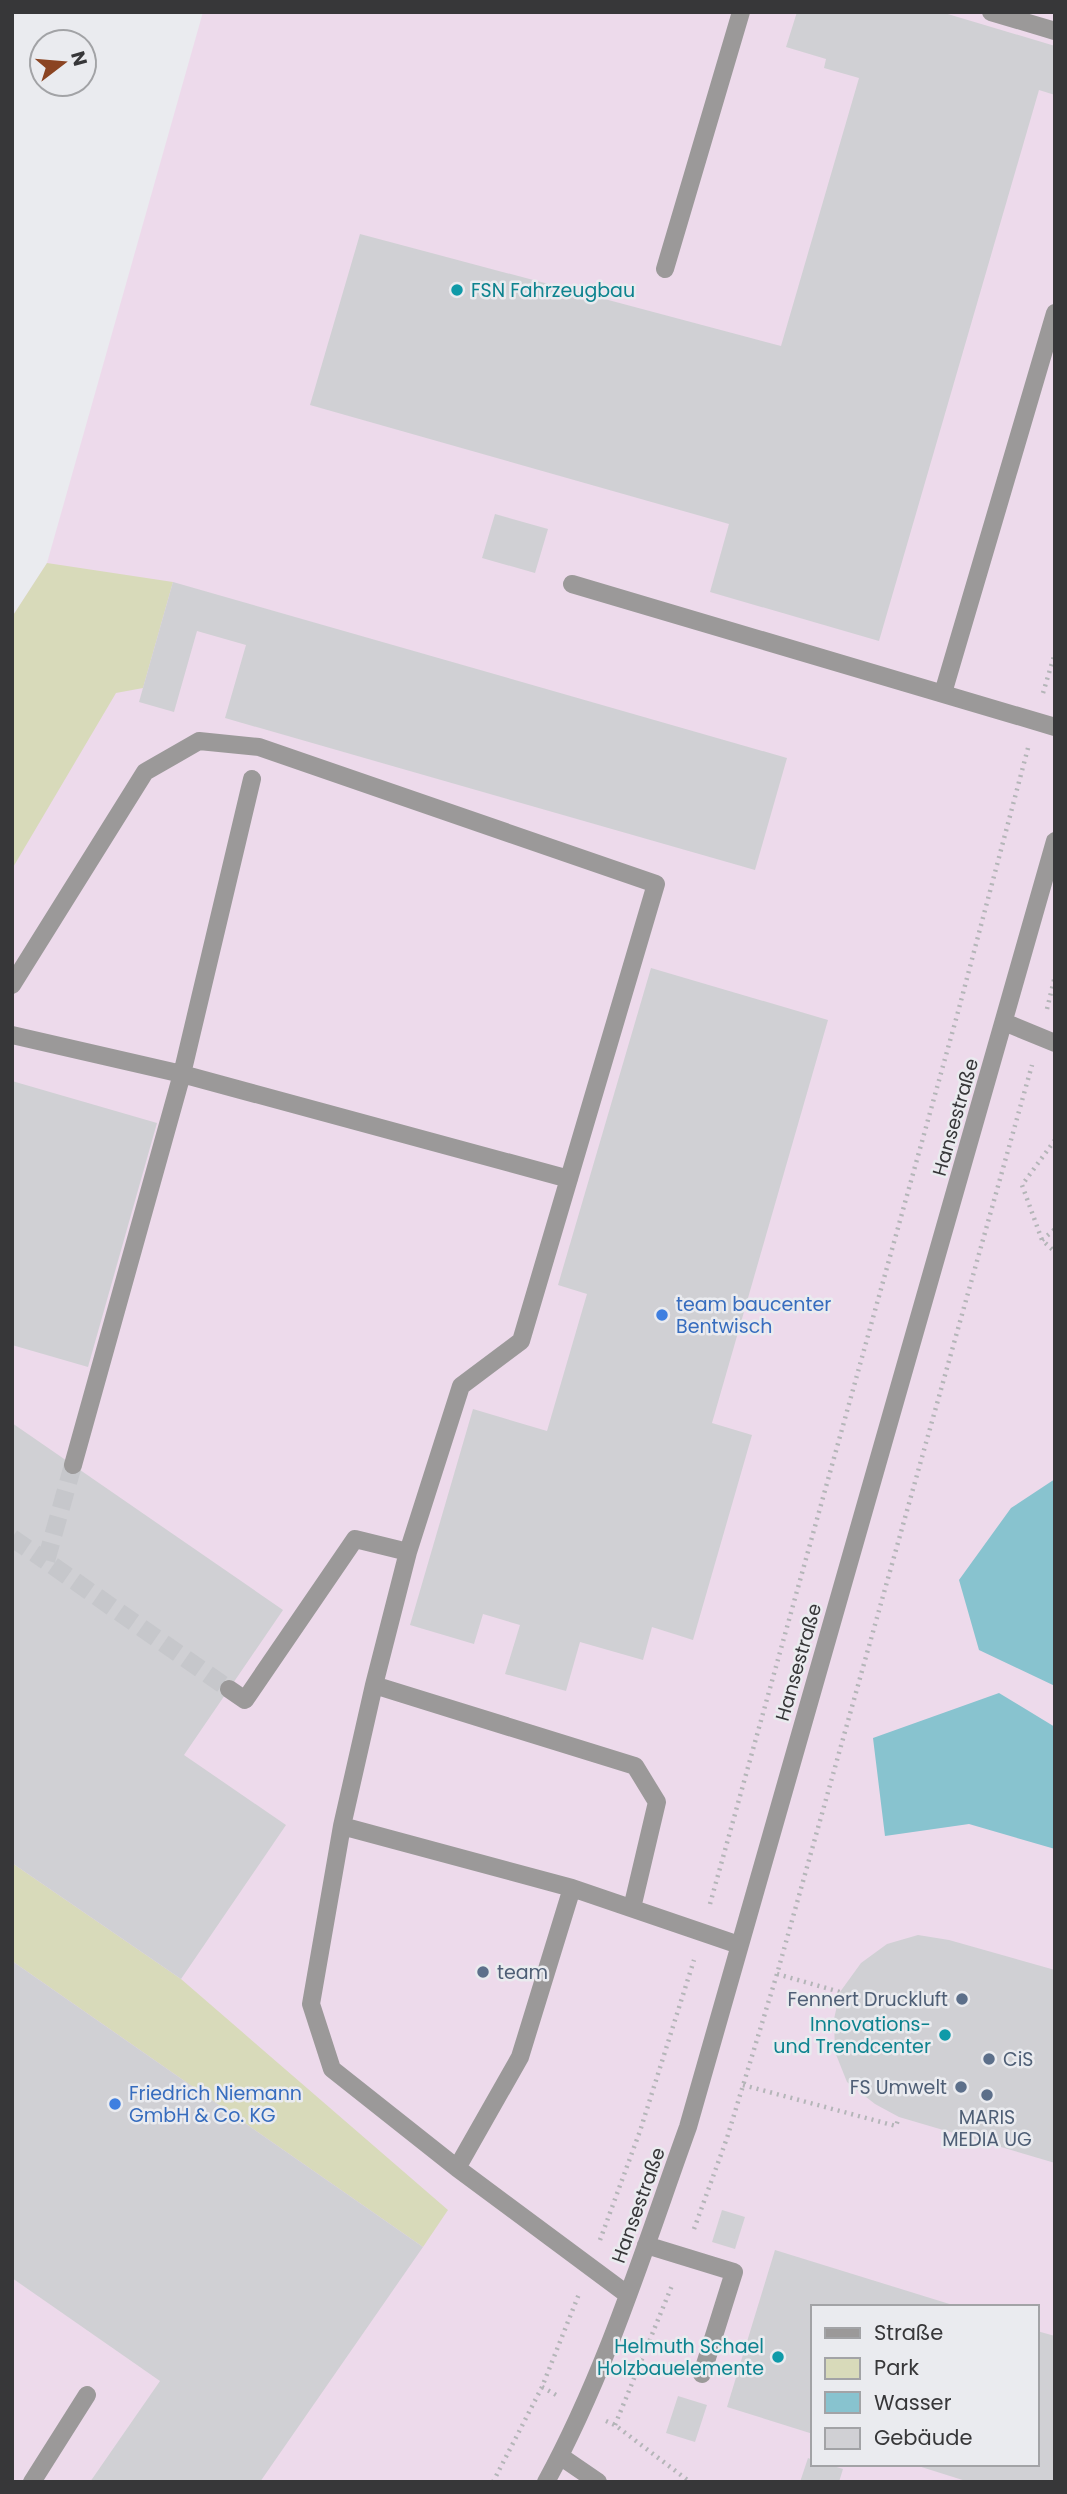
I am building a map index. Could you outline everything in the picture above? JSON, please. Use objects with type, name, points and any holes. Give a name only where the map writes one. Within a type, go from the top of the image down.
[{"type":"street","points":[[665,269],[741,12]]},
{"type":"street","points":[[991,12],[1055,31]]},
{"type":"street","points":[[943,694],[1055,313]]},
{"type":"street","points":[[572,584],[1055,726]]},
{"type":"street","points":[[12,985],[145,772],[198,741],[259,747],[656,884],[521,1341],[461,1386],[408,1552],[342,1826],[311,2004],[332,2069],[457,2168],[628,2295]]},
{"type":"street","points":[[73,1465],[182,1074],[252,779]]},
{"type":"street","name":"Hansestraße","points":[[545,2482],[560,2456],[628,2295],[688,2127],[1055,841]]},
{"type":"street","points":[[1004,1022],[1047,1040]]},
{"type":"street","points":[[12,1035],[182,1074],[569,1179]]},
{"type":"street","points":[[229,1689],[245,1700],[355,1539],[408,1552]]},
{"type":"street","points":[[374,1685],[635,1766],[657,1802],[632,1909]]},
{"type":"street","points":[[342,1826],[572,1888],[739,1945]]},
{"type":"street","points":[[457,2168],[520,2057],[572,1888]]},
{"type":"street","points":[[646,2245],[734,2273],[702,2374]]},
{"type":"street","points":[[32,2482],[86,2395]]},
{"type":"street","points":[[560,2456],[598,2482]]},
{"type":"path","points":[[493,2482],[542,2387],[590,2266],[640,2131],[702,1932],[1055,653]]},
{"type":"path","points":[[690,2482],[615,2424],[684,2258],[727,2138],[777,1974],[1047,1040],[1055,976]]},
{"type":"path","points":[[1055,1140],[1022,1185],[1042,1240],[1055,1252]]},
{"type":"path","points":[[1042,1240],[1055,1229]]},
{"type":"path","points":[[777,1974],[840,1992]]},
{"type":"path","points":[[743,2085],[896,2126],[899,2117]]},
{"type":"shaded area","points":[[203,12],[1055,12],[1055,2482],[12,2482],[12,617],[47,563]]},
{"type":"green space","points":[[47,563],[173,582],[143,688],[116,693],[12,869],[12,617]]},
{"type":"green space","points":[[12,1863],[181,1979],[448,2210],[423,2247],[12,1961]]},
{"type":"water","points":[[1055,1479],[1055,1686],[979,1650],[959,1580],[1011,1508]]},
{"type":"water","points":[[999,1693],[1055,1727],[1055,1849],[969,1824],[885,1836],[873,1738]]},
{"type":"building","name":"FSN Fahrzeugbau","points":[[797,12],[941,12],[1055,46],[1055,95],[1039,90],[879,641],[710,592],[729,524],[310,405],[360,234],[781,346],[859,78],[824,68],[826,59],[786,47]]},
{"type":"building","points":[[495,514],[548,529],[535,573],[482,558]]},
{"type":"building","points":[[173,582],[787,758],[755,870],[225,718],[246,645],[197,631],[174,712],[139,702]]},
{"type":"building","name":"team baucenter Bentwisch","points":[[651,968],[828,1020],[712,1423],[752,1435],[693,1640],[652,1627],[643,1660],[580,1642],[566,1691],[505,1674],[520,1625],[483,1614],[474,1644],[410,1625],[473,1409],[547,1431],[587,1294],[558,1285]]},
{"type":"building","points":[[12,1081],[157,1123],[88,1367],[12,1345]]},
{"type":"building","points":[[12,1423],[283,1610],[184,1755],[286,1825],[181,1979],[12,1863]]},
{"type":"building","name":"Innovations- und Trendcenter","points":[[918,1935],[949,1940],[1055,1970],[1055,2163],[899,2117],[875,2104],[847,2082],[835,2052],[834,2019],[840,1992],[861,1963],[887,1944]]},
{"type":"building","name":"Friedrich Niemann GmbH & Co. KG","points":[[12,1961],[423,2247],[260,2482],[90,2482],[160,2381],[12,2278]]},
{"type":"building","points":[[722,2210],[745,2217],[735,2249],[712,2242]]},
{"type":"building","name":"Helmuth Schael Holzbauelemente","points":[[775,2250],[953,2305],[811,2305],[811,2433],[727,2407]]},
{"type":"building","points":[[1039,2332],[1055,2336],[1055,2482],[969,2482],[918,2466],[1039,2466]]},
{"type":"building","points":[[678,2396],[707,2405],[695,2442],[666,2433]]},
{"type":"building","points":[[808,2458],[811,2459],[811,2466],[843,2469],[839,2482],[800,2482]]},
{"type":"tunnel","points":[[73,1465],[46,1561],[229,1689]]},
{"type":"tunnel","points":[[12,1538],[46,1561]]},
{"type":"place","name":"FSN Fahrzeugbau","points":[[457,290]]},
{"type":"place","name":"team baucenter Bentwisch","points":[[662,1315]]},
{"type":"place","name":"team","points":[[483,1972]]},
{"type":"place","name":"Fennert Druckluft","points":[[962,1999]]},
{"type":"place","name":"Innovations- und Trendcenter","points":[[945,2035]]},
{"type":"place","name":"CiS","points":[[989,2059]]},
{"type":"place","name":"FS Umwelt","points":[[961,2087]]},
{"type":"place","name":"MARIS MEDIA UG","points":[[987,2095]]},
{"type":"place","name":"Friedrich Niemann GmbH & Co. KG","points":[[115,2104]]},
{"type":"place","name":"Helmuth Schael Holzbauelemente","points":[[778,2357]]}]
